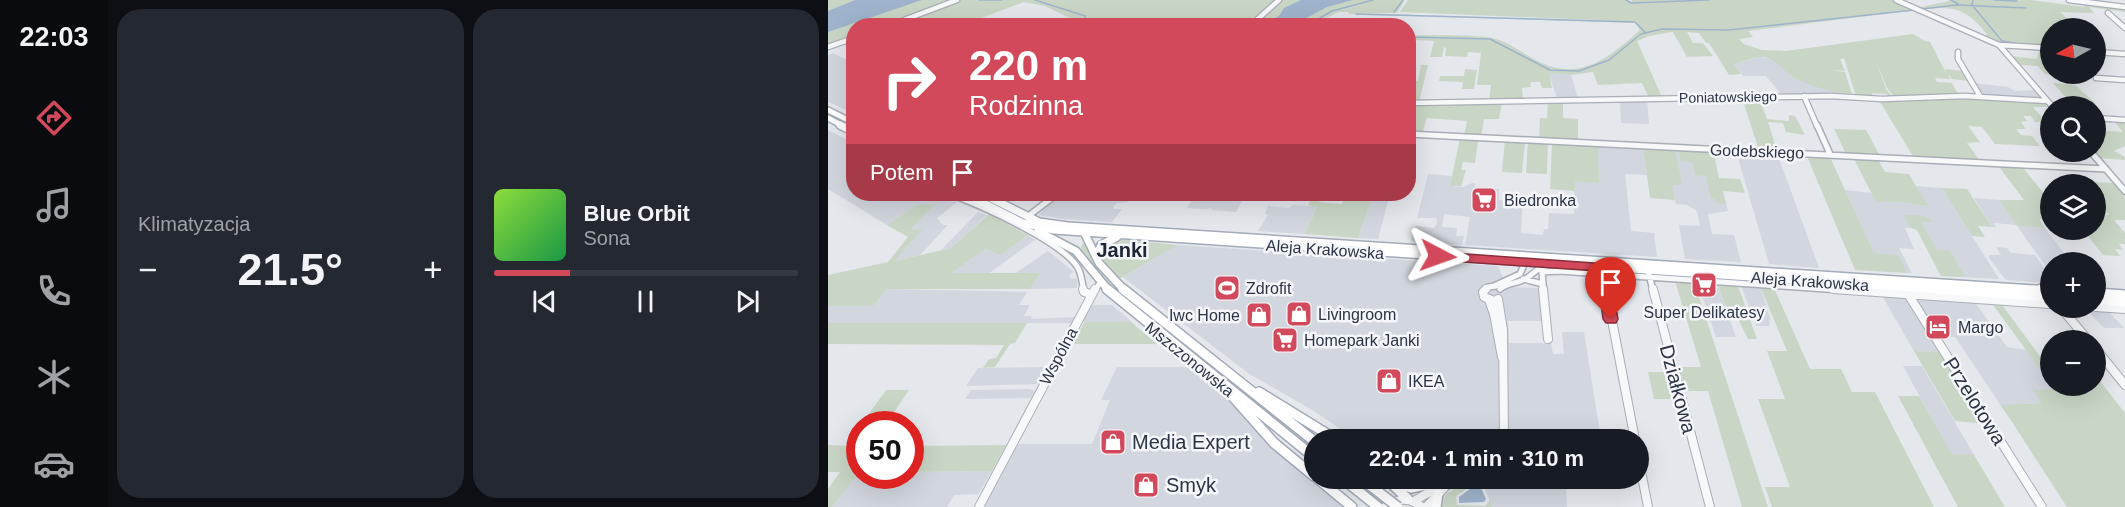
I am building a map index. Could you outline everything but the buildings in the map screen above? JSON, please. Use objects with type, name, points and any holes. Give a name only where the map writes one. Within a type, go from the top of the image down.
[{"type":"main road","points":[[828,110],[846,119]]},
{"type":"main road","points":[[830,121],[846,128]]},
{"type":"main road","name":"Aleja Krakowska","points":[[980,201],[1024,223],[1054,230],[1098,228],[1528,260],[2040,289]]},
{"type":"main road","name":"Aleja Krakowska","points":[[993,201],[1024,223]]},
{"type":"main road","points":[[1024,223],[1076,251]]},
{"type":"main road","points":[[1076,251],[1075,241],[1083,230]]},
{"type":"main road","name":"Aleja Krakowska","points":[[1083,230],[1126,236],[1510,261],[1528,260],[1603,271],[2040,296]]},
{"type":"main road","name":"Mszczonowska","points":[[1083,230],[1096,257],[1119,286],[1304,433]]},
{"type":"main road","points":[[1096,257],[1097,251],[1104,242],[1126,236]]},
{"type":"main road","name":"Mszczonowska","points":[[1076,251],[1100,283],[1109,291],[1304,449]]},
{"type":"main road","points":[[2106,294],[2125,295]]},
{"type":"main road","points":[[2106,301],[2125,302]]},
{"type":"main road","points":[[1230,374],[1319,429]]},
{"type":"main road","points":[[1221,383],[1274,443],[1304,468]]},
{"type":"main road","points":[[1330,489],[1352,507]]},
{"type":"main road","points":[[1355,489],[1378,507]]},
{"type":"main road","points":[[1375,489],[1398,507]]},
{"type":"main road","points":[[1398,489],[1411,500]]},
{"type":"main road","points":[[1436,507],[1438,494]]},
{"type":"street","points":[[909,18],[957,0]]},
{"type":"street","points":[[1259,18],[1279,0]]},
{"type":"street","points":[[1896,0],[1999,45],[2040,47]]},
{"type":"street","points":[[2069,0],[2125,7]]},
{"type":"street","points":[[2108,13],[2125,28]]},
{"type":"street","points":[[830,47],[846,41]]},
{"type":"street","points":[[1999,45],[2043,96]]},
{"type":"street","points":[[1958,52],[1958,59],[1980,96]]},
{"type":"street","points":[[2106,53],[2125,54]]},
{"type":"street","points":[[2106,79],[2125,80]]},
{"type":"street","points":[[1804,96],[1830,154]]},
{"type":"street","name":"Poniatowskiego","points":[[1416,103],[1804,96],[1882,99],[1980,96],[2040,100]]},
{"type":"street","points":[[2106,119],[2125,120]]},
{"type":"street","name":"Godebskiego","points":[[1416,135],[2106,169]]},
{"type":"street","points":[[2100,162],[2125,191]]},
{"type":"street","points":[[970,201],[1024,223],[1033,233],[1076,266],[1084,292],[1091,294],[1109,291]]},
{"type":"street","points":[[1024,223],[1049,201]]},
{"type":"street","points":[[1497,287],[1521,273],[1528,260]]},
{"type":"street","points":[[1523,279],[1529,272],[1528,260]]},
{"type":"street","points":[[1510,261],[1518,268],[1514,276]]},
{"type":"street","points":[[1502,357],[1498,347],[1496,316],[1489,300],[1483,295],[1483,291],[1488,287],[1497,287],[1523,279],[1539,267],[1560,264]]},
{"type":"street","name":"Aleja Krakowska","points":[[1543,284],[1541,273],[1545,270],[1603,271]]},
{"type":"street","points":[[1603,271],[1633,429]]},
{"type":"street","name":"Aleja Krakowska","points":[[1649,274],[2040,303]]},
{"type":"street","name":"Działkowa","points":[[1649,274],[1710,507]]},
{"type":"street","points":[[1523,279],[1543,284],[1548,339]]},
{"type":"street","name":"Wspólna","points":[[979,507],[1091,294],[1100,283]]},
{"type":"street","points":[[1489,300],[1502,296],[1497,287]]},
{"type":"street","name":"Przelotowa","points":[[1908,294],[2042,507]]},
{"type":"street","points":[[1498,299],[1503,320],[1504,429]]},
{"type":"street","points":[[2106,308],[2125,309]]},
{"type":"street","points":[[2069,318],[2080,330]]},
{"type":"street","points":[[2106,361],[2125,385]]},
{"type":"street","points":[[1385,507],[1397,500],[1411,500],[1436,489]]},
{"type":"street","points":[[1426,507],[1443,489]]},
{"type":"street","points":[[1644,489],[1648,507]]},
{"type":"street","points":[[1411,500],[1422,507]]},
{"type":"shaded area","points":[[833,53],[846,60],[846,110],[828,102],[828,55]]},
{"type":"shaded area","points":[[1760,57],[1776,60],[1791,76],[1842,94],[1782,95],[1766,76],[1743,76],[1734,64]]},
{"type":"shaded area","points":[[1548,72],[1571,75],[1578,98],[1557,98]]},
{"type":"shaded area","points":[[1974,83],[2008,87],[2015,91],[2034,90],[2040,99],[1985,96],[1980,93]]},
{"type":"shaded area","points":[[1647,100],[1649,124],[1621,123],[1620,101]]},
{"type":"shaded area","points":[[828,130],[846,139],[846,200],[828,189]]},
{"type":"shaded area","points":[[1598,145],[1643,147],[1647,175],[1625,174],[1631,231],[1654,233],[1657,257],[1465,245],[1470,217],[1444,214],[1442,227],[1457,228],[1456,236],[1464,236],[1462,245],[1411,241],[1415,226],[1434,228],[1437,222],[1436,218],[1417,218],[1428,174],[1452,176],[1451,186],[1464,187],[1475,183],[1475,187],[1499,189],[1499,200],[1519,202],[1520,198],[1523,198],[1521,233],[1543,235],[1544,229],[1548,229],[1549,213],[1574,214],[1574,181]]},
{"type":"shaded area","points":[[1675,149],[1719,178],[1728,211],[1708,214],[1712,234],[1734,235],[1741,262],[1685,259],[1679,225],[1700,226],[1697,211],[1687,205],[1676,204],[1673,185],[1681,185]]},
{"type":"shaded area","points":[[1736,151],[1777,153],[1819,268],[1769,264]]},
{"type":"shaded area","points":[[1916,186],[1942,188],[1999,279],[1941,276],[1917,230],[1911,228],[1905,228],[1914,249],[1899,248],[1912,273],[1904,273],[1874,253],[1845,190],[1871,193],[1876,202],[1927,206]]},
{"type":"shaded area","points":[[1974,198],[1999,200],[2017,225],[1994,223],[1996,227],[1992,227]]},
{"type":"shaded area","points":[[848,201],[958,201],[937,218],[943,225],[948,225],[920,255],[893,261],[921,230],[910,230],[935,203],[917,205],[887,225]]},
{"type":"shaded area","points":[[1053,201],[1129,201],[1117,203],[1114,206],[1113,209],[1122,209],[1112,222],[1038,215]]},
{"type":"shaded area","points":[[1192,201],[1242,201],[1236,212],[1211,210],[1212,208],[1187,208]]},
{"type":"shaded area","points":[[1371,201],[1388,201],[1378,239],[1358,238]]},
{"type":"shaded area","points":[[1292,205],[1317,206],[1305,234],[1258,231],[1268,215],[1265,214],[1268,206],[1290,208]]},
{"type":"shaded area","points":[[978,212],[987,215],[951,248],[941,250]]},
{"type":"shaded area","points":[[2017,226],[2040,228],[2040,240],[2054,240],[2063,252],[2040,252],[2040,258]]},
{"type":"shaded area","points":[[1028,235],[1035,240],[988,274],[950,273],[986,249],[1000,255]]},
{"type":"shaded area","points":[[1178,245],[1498,266],[1507,287],[1541,288],[1542,321],[1508,321],[1509,343],[1551,343],[1553,354],[1564,354],[1562,332],[1584,332],[1599,429],[1340,429],[1248,373],[1123,277]]},
{"type":"shaded area","points":[[1996,247],[2007,248],[2011,253],[2035,255],[2040,262],[2040,282],[2006,280],[1989,258],[1989,255],[2001,255]]},
{"type":"shaded area","points":[[1048,251],[1074,272],[1069,278],[1077,279],[1077,288],[1030,289],[1039,274],[1016,273]]},
{"type":"shaded area","points":[[1697,281],[1717,283],[1736,337],[1716,337]]},
{"type":"shaded area","points":[[1741,285],[1760,286],[1770,318],[1769,326],[1756,326]]},
{"type":"shaded area","points":[[887,289],[1027,292],[1019,305],[1030,305],[1024,316],[1032,316],[1031,319],[1075,317],[1072,323],[828,323],[828,306],[873,306]]},
{"type":"shaded area","points":[[1881,294],[1909,298],[1942,352],[1914,351]]},
{"type":"shaded area","points":[[1915,297],[1974,301],[2007,347],[2026,350],[2040,369],[2040,390],[2034,390],[2043,403],[2022,404],[2032,419],[2009,418],[1955,337],[1936,336]]},
{"type":"shaded area","points":[[1090,305],[1112,305],[1132,322],[1081,322]]},
{"type":"shaded area","points":[[2106,311],[2124,328],[2104,328],[2095,318],[2106,318]]},
{"type":"shaded area","points":[[1903,366],[1922,366],[1974,455],[1952,455]]},
{"type":"shaded area","points":[[1048,367],[1039,384],[966,386],[978,368]]},
{"type":"shaded area","points":[[1117,367],[1193,367],[1231,399],[1279,451],[1304,473],[1304,489],[1323,489],[1344,507],[985,507],[1018,444],[1092,444],[1110,400],[1101,400]]},
{"type":"shaded area","points":[[1029,389],[1035,391],[1031,398],[965,399],[971,390]]},
{"type":"shaded area","points":[[992,471],[978,494],[954,495],[947,507],[832,507],[846,487],[924,489],[924,472]]},
{"type":"shaded area","points":[[1485,489],[1566,489],[1567,507],[1492,507]]},
{"type":"green space","points":[[828,0],[956,0],[906,18],[846,18],[846,40],[828,47]]},
{"type":"green space","points":[[960,0],[1276,0],[1256,18],[1070,18],[1045,6],[1024,2],[981,18],[914,17]]},
{"type":"green space","points":[[1281,0],[1405,0],[1397,13],[1351,13],[1642,22],[1400,12],[1408,0],[1628,0],[1632,2],[1632,0],[1894,0],[1915,10],[1748,31],[1753,37],[1739,39],[1744,44],[1762,50],[1786,51],[1913,34],[1930,42],[1946,73],[1945,69],[1963,71],[1968,81],[1952,79],[1948,74],[1950,79],[1935,78],[1937,82],[1952,83],[1958,94],[1895,98],[1887,88],[1876,61],[1886,89],[1893,98],[1889,99],[1887,94],[1872,93],[1873,98],[1856,96],[1844,58],[1840,59],[1845,71],[1830,70],[1845,72],[1852,94],[1830,91],[1806,83],[1793,77],[1772,60],[1762,57],[1734,64],[1741,74],[1729,75],[1709,43],[1706,43],[1699,33],[1687,32],[1693,43],[1703,43],[1713,56],[1687,57],[1673,32],[1649,36],[1637,41],[1662,97],[1649,98],[1642,83],[1598,85],[1593,72],[1571,75],[1549,73],[1552,88],[1542,88],[1540,82],[1530,82],[1531,87],[1522,88],[1523,99],[1489,101],[1491,85],[1477,85],[1481,53],[1468,52],[1467,57],[1445,56],[1446,48],[1444,47],[1442,57],[1430,57],[1434,41],[1416,40],[1416,35],[1492,38],[1542,63],[1570,69],[1596,63],[1619,48],[1640,30],[1635,23],[1348,14],[1349,12],[1339,12],[1326,18],[1261,18]]},
{"type":"green space","points":[[2030,0],[2085,7],[2083,2],[2123,7],[2125,12],[2089,7],[2094,13],[2060,12],[2066,18],[2040,18],[2040,46],[1998,43],[1983,36],[1987,35],[1978,23],[1955,9],[1916,8],[1949,1]]},
{"type":"green space","points":[[2040,48],[2040,68],[2038,66],[2020,65],[2012,56],[2037,59],[2039,51],[2034,49]]},
{"type":"green space","points":[[1421,65],[1428,65],[1419,102],[1416,102],[1416,81],[1418,81]]},
{"type":"green space","points":[[1465,69],[1477,70],[1474,89],[1462,89],[1463,82],[1439,81],[1440,76],[1464,76]]},
{"type":"green space","points":[[2054,84],[2075,85],[2087,96],[2065,96]]},
{"type":"green space","points":[[1933,97],[2040,102],[2040,107],[2033,107],[2040,115],[2040,122],[2035,122],[2031,116],[2023,116],[2027,121],[2021,122],[2026,129],[2016,129],[2021,135],[2032,136],[2040,146],[1995,144],[1982,127],[1968,126],[1980,142],[1967,143],[1980,161],[1914,158],[1879,100]]},
{"type":"green space","points":[[1742,98],[1759,98],[1767,119],[1789,121],[1789,115],[1795,116],[1805,135],[1786,132],[1783,123],[1768,122],[1777,151],[1759,150]]},
{"type":"green space","points":[[1563,101],[1563,118],[1578,119],[1578,141],[1539,139],[1540,118],[1547,118],[1548,102]]},
{"type":"green space","points":[[1502,103],[1499,119],[1484,119],[1481,137],[1464,136],[1467,121],[1427,118],[1422,134],[1416,134],[1416,104]]},
{"type":"green space","points":[[2113,120],[2125,121],[2125,146],[2114,151],[2124,156],[2125,160],[2106,158],[2106,131],[2123,132]]},
{"type":"green space","points":[[1834,129],[1866,130],[1880,156],[1846,154]]},
{"type":"green space","points":[[1460,138],[1475,138],[1478,141],[1475,163],[1463,162],[1461,170],[1466,170],[1461,186],[1450,186]]},
{"type":"green space","points":[[1505,140],[1525,142],[1522,173],[1502,172]]},
{"type":"green space","points":[[1528,141],[1548,142],[1547,174],[1526,173]]},
{"type":"green space","points":[[1552,144],[1598,144],[1599,183],[1575,181],[1575,191],[1550,189]]},
{"type":"green space","points":[[1643,147],[1675,149],[1682,185],[1673,185],[1675,200],[1650,198]]},
{"type":"green space","points":[[1679,149],[1713,150],[1719,178],[1740,179],[1745,193],[1723,191],[1726,204],[1716,203],[1715,199],[1711,199],[1706,176],[1695,175],[1692,162],[1681,161]]},
{"type":"green space","points":[[1806,154],[1829,155],[1874,253],[1898,255],[1907,273],[1855,270]]},
{"type":"green space","points":[[1853,157],[1877,158],[1885,172],[1909,174],[1928,206],[1876,202]]},
{"type":"green space","points":[[1997,164],[2021,165],[2040,189],[2040,228],[2017,226],[1999,200],[2024,200]]},
{"type":"green space","points":[[2106,183],[2113,183],[2125,197],[2125,220],[2114,220],[2125,233],[2125,244],[2119,244],[2123,250],[2115,249],[2120,256],[2106,255],[2106,252],[2101,252],[2091,240],[2106,240],[2106,215],[2109,215],[2106,211]]},
{"type":"green space","points":[[1942,188],[1967,189],[1992,227],[1978,226],[1985,237],[1972,236]]},
{"type":"green space","points":[[1310,201],[1342,204],[1343,201],[1371,201],[1358,238],[1305,234],[1317,207],[1308,205]]},
{"type":"green space","points":[[936,203],[911,229],[922,230],[894,261],[951,248],[989,214],[1028,235],[1000,255],[986,249],[951,273],[1040,273],[1030,289],[887,289],[873,306],[828,306],[828,275],[888,262],[908,237],[887,225],[917,205]]},
{"type":"green space","points":[[1904,216],[1930,219],[1932,222],[1921,222],[1937,250],[1950,251],[1965,277],[1941,276],[1917,230],[1911,228]]},
{"type":"green space","points":[[1116,239],[1178,245],[1119,279],[1104,261],[1100,251]]},
{"type":"green space","points":[[1085,243],[1095,266],[1112,285],[1304,438],[1304,444],[1114,292],[1080,250],[1082,244]]},
{"type":"green space","points":[[1675,281],[1694,282],[1768,507],[1742,507],[1708,391],[1681,391],[1674,367],[1701,367]]},
{"type":"green space","points":[[1717,282],[1735,283],[1738,286],[1757,339],[1748,339],[1736,315],[1728,314]]},
{"type":"green space","points":[[1760,286],[1774,288],[1810,369],[1841,369],[1852,392],[1875,392],[1934,507],[1772,507],[1765,487],[1790,487],[1758,399],[1785,399],[1767,351],[1787,351]]},
{"type":"green space","points":[[1991,302],[2000,302],[2040,356],[2040,369]]},
{"type":"green space","points":[[1085,322],[1131,322],[1157,344],[1071,344]]},
{"type":"green space","points":[[828,323],[1027,323],[1015,343],[1010,344],[995,367],[983,368],[989,359],[996,358],[1004,345],[828,344]]},
{"type":"green space","points":[[1914,351],[1942,352],[1987,424],[1955,421]]},
{"type":"green space","points":[[1648,372],[1673,372],[1672,376],[1679,399],[1654,399]]},
{"type":"green space","points":[[2106,389],[2125,413],[2125,507],[2067,507],[2001,405],[2042,403],[2033,390],[2040,390],[2040,396],[2106,396]]},
{"type":"green space","points":[[886,390],[909,390],[895,411],[871,411]]},
{"type":"green space","points":[[1898,396],[1919,396],[1952,454],[1974,455],[2005,507],[1958,507]]},
{"type":"green space","points":[[828,445],[846,446],[846,489],[832,507],[828,507],[828,489],[840,472],[828,472]]},
{"type":"green space","points":[[1006,445],[992,471],[924,472],[924,446]]},
{"type":"green space","points":[[1454,489],[1467,489],[1456,496],[1457,505],[1485,506],[1489,498],[1492,507],[1441,507],[1446,494]]},
{"type":"water","points":[[855,0],[922,0],[869,18],[846,18],[846,26],[828,32],[828,11]]},
{"type":"water","points":[[1301,0],[1353,0],[1327,7],[1306,18],[1275,18],[1284,8]]},
{"type":"water","points":[[1470,489],[1481,489],[1486,499],[1484,502],[1459,503],[1459,497]]},
{"type":"waterway","points":[[979,0],[1002,0]]},
{"type":"waterway","points":[[1035,0],[1086,18]]},
{"type":"waterway","points":[[1320,18],[1332,11],[1373,0]]},
{"type":"waterway","points":[[1394,12],[1403,0]]},
{"type":"waterway","points":[[1626,0],[1631,3],[1709,0]]},
{"type":"waterway","points":[[1951,0],[1958,4]]},
{"type":"waterway","points":[[1973,0],[1973,6]]},
{"type":"waterway","points":[[1994,0],[2017,1]]},
{"type":"waterway","points":[[1922,9],[1973,6]]},
{"type":"waterway","points":[[1973,6],[2026,8]]},
{"type":"waterway","points":[[1973,6],[2002,41],[2015,43]]},
{"type":"waterway","points":[[1646,33],[1662,29],[1729,30],[1914,10]]},
{"type":"waterway","points":[[1356,14],[1635,22],[1646,33]]},
{"type":"waterway","points":[[1416,37],[1490,39],[1550,70],[1579,71],[1609,60],[1641,34],[1646,33]]},
{"type":"place","name":"Biedronka","points":[[1484,200]]},
{"type":"place","name":"Super Delikatesy","points":[[1704,285]]},
{"type":"place","name":"Zdrofit","points":[[1227,288]]},
{"type":"place","name":"Livingroom","points":[[1299,314]]},
{"type":"place","name":"Iwc Home","points":[[1259,315]]},
{"type":"place","name":"Margo","points":[[1938,327]]},
{"type":"place","name":"Homepark Janki","points":[[1285,340]]},
{"type":"place","name":"IKEA","points":[[1389,381]]},
{"type":"place","name":"Media Expert","points":[[1113,442]]},
{"type":"place","name":"Smyk","points":[[1146,485]]},
{"type":"district","name":"Janki","points":[[1122,250]]},
{"type":"route","points":[[1438,256],[1603,267],[1611,319]]}]
